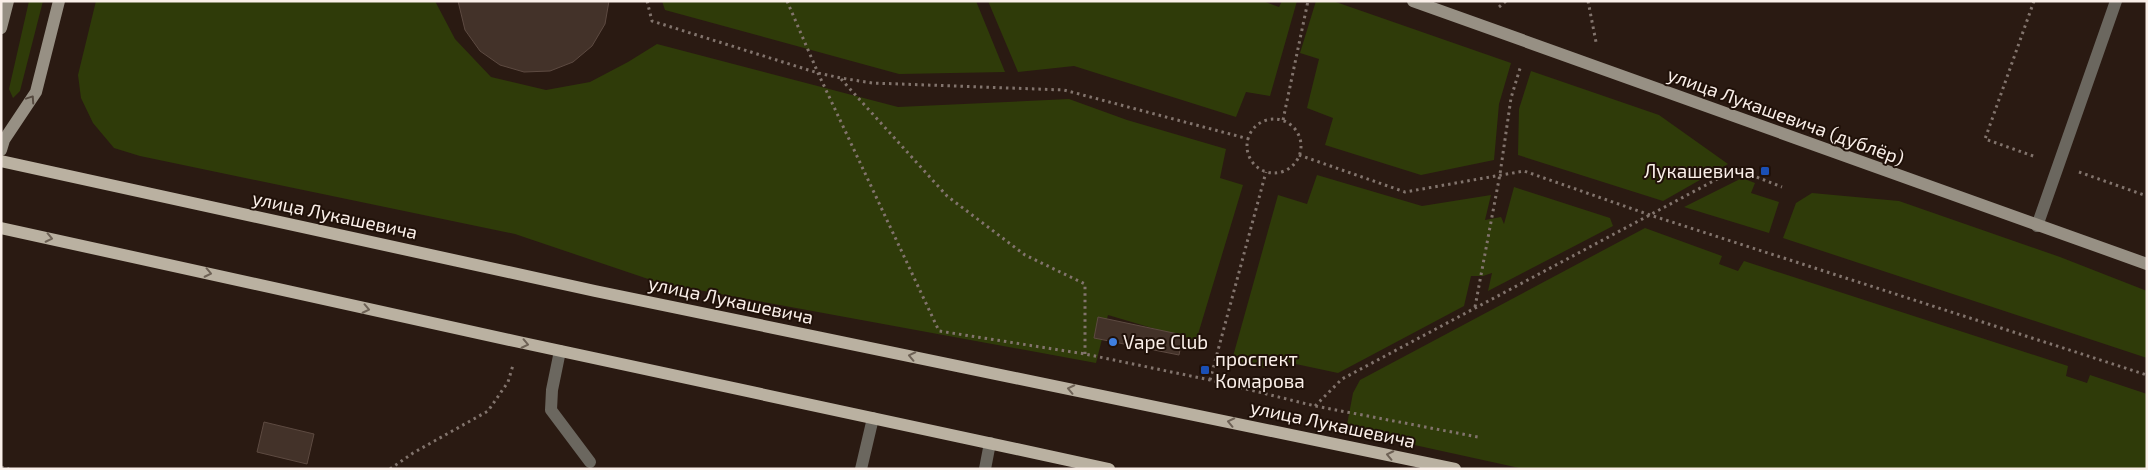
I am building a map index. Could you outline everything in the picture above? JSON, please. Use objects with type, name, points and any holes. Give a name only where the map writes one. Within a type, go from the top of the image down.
[{"type":"main road","points":[[1,28],[8,1]]},
{"type":"main road","points":[[2,140],[36,92],[59,1]]},
{"type":"main road","name":"улица Лукашевича (дублёр)","points":[[1413,1],[2147,264]]},
{"type":"main road","name":"улица Лукашевича","points":[[1,160],[595,291],[1454,469]]},
{"type":"main road","points":[[1,228],[1109,469]]},
{"type":"street","points":[[2037,226],[2116,1]]},
{"type":"street","points":[[560,351],[552,390],[551,410],[590,462]]},
{"type":"street","points":[[861,469],[873,418]]},
{"type":"street","points":[[985,469],[990,443]]},
{"type":"path","points":[[647,1],[652,21],[818,73],[872,82],[1064,90],[1249,138]]},
{"type":"path","points":[[787,1],[818,73],[939,331],[1085,354],[1210,380],[1315,406],[1478,437]]},
{"type":"path","points":[[1282,120],[1308,1]]},
{"type":"path","points":[[1588,1],[1601,69]]},
{"type":"path","points":[[1986,139],[2034,1]]},
{"type":"path","points":[[1475,307],[1500,174],[1511,98],[1528,43]]},
{"type":"path","points":[[841,78],[947,196],[1025,255],[1085,284],[1085,354]]},
{"type":"path","points":[[1271,119],[1282,120],[1293,126],[1300,136],[1301,149],[1298,160],[1290,168],[1278,173],[1266,172],[1256,166],[1249,156],[1247,144],[1251,132],[1259,124],[1271,119]]},
{"type":"path","points":[[1299,154],[1405,192],[1524,171],[1650,215],[2147,376]]},
{"type":"path","points":[[1315,406],[1342,379],[1475,307],[1550,270],[1736,168],[1782,187]]},
{"type":"path","points":[[1210,380],[1266,172]]},
{"type":"path","points":[[390,469],[413,453],[488,411],[508,382],[519,342]]},
{"type":"path","points":[[1,467],[9,469]]},
{"type":"green space","points":[[29,1],[43,1],[20,91],[13,98],[9,89]]},
{"type":"green space","points":[[96,1],[435,1],[455,39],[491,77],[546,90],[590,82],[657,44],[898,107],[1069,99],[1127,120],[1226,149],[1220,178],[1243,185],[1196,341],[1108,315],[1096,363],[660,283],[515,234],[140,156],[114,148],[93,123],[81,98],[78,75]]},
{"type":"green space","points":[[662,1],[976,1],[1005,72],[899,74],[665,10]]},
{"type":"green space","points":[[988,1],[1263,1],[1279,7],[1282,1],[1297,1],[1270,96],[1246,92],[1236,117],[1074,66],[1018,72]]},
{"type":"green space","points":[[1316,1],[1333,1],[1511,63],[1499,104],[1494,160],[1421,175],[1325,145],[1333,118],[1307,108],[1319,59],[1300,53]]},
{"type":"green space","points":[[1531,71],[1659,115],[1728,164],[1663,201],[1518,155],[1519,109]]},
{"type":"green space","points":[[1317,175],[1422,206],[1491,195],[1485,220],[1501,217],[1504,224],[1514,187],[1610,218],[1613,226],[1488,291],[1492,273],[1483,276],[1471,276],[1464,306],[1338,373],[1277,360],[1264,368],[1232,360],[1278,195],[1307,204]]},
{"type":"green space","points":[[1742,178],[1755,183],[1751,193],[1779,202],[1769,233],[1684,207]]},
{"type":"green space","points":[[1812,193],[1899,201],[2060,257],[2147,291],[2147,358],[1783,238],[1796,203]]},
{"type":"green space","points":[[1645,228],[1722,256],[1719,264],[1738,271],[1744,261],[2068,366],[2066,376],[2087,383],[2090,375],[2147,394],[2147,469],[1524,469],[1346,430],[1353,393],[1360,380]]},
{"type":"building","points":[[458,1],[609,1],[605,24],[592,46],[573,62],[550,71],[524,72],[500,65],[480,51],[465,30]]},
{"type":"building","points":[[1098,317],[1183,335],[1179,355],[1094,338]]},
{"type":"building","points":[[264,422],[314,434],[307,464],[257,452]]},
{"type":"place","name":"Лукашевича","points":[[1765,171]]},
{"type":"place","name":"Vape Club","points":[[1113,342]]},
{"type":"place","name":"проспект Комарова","points":[[1205,370]]}]
